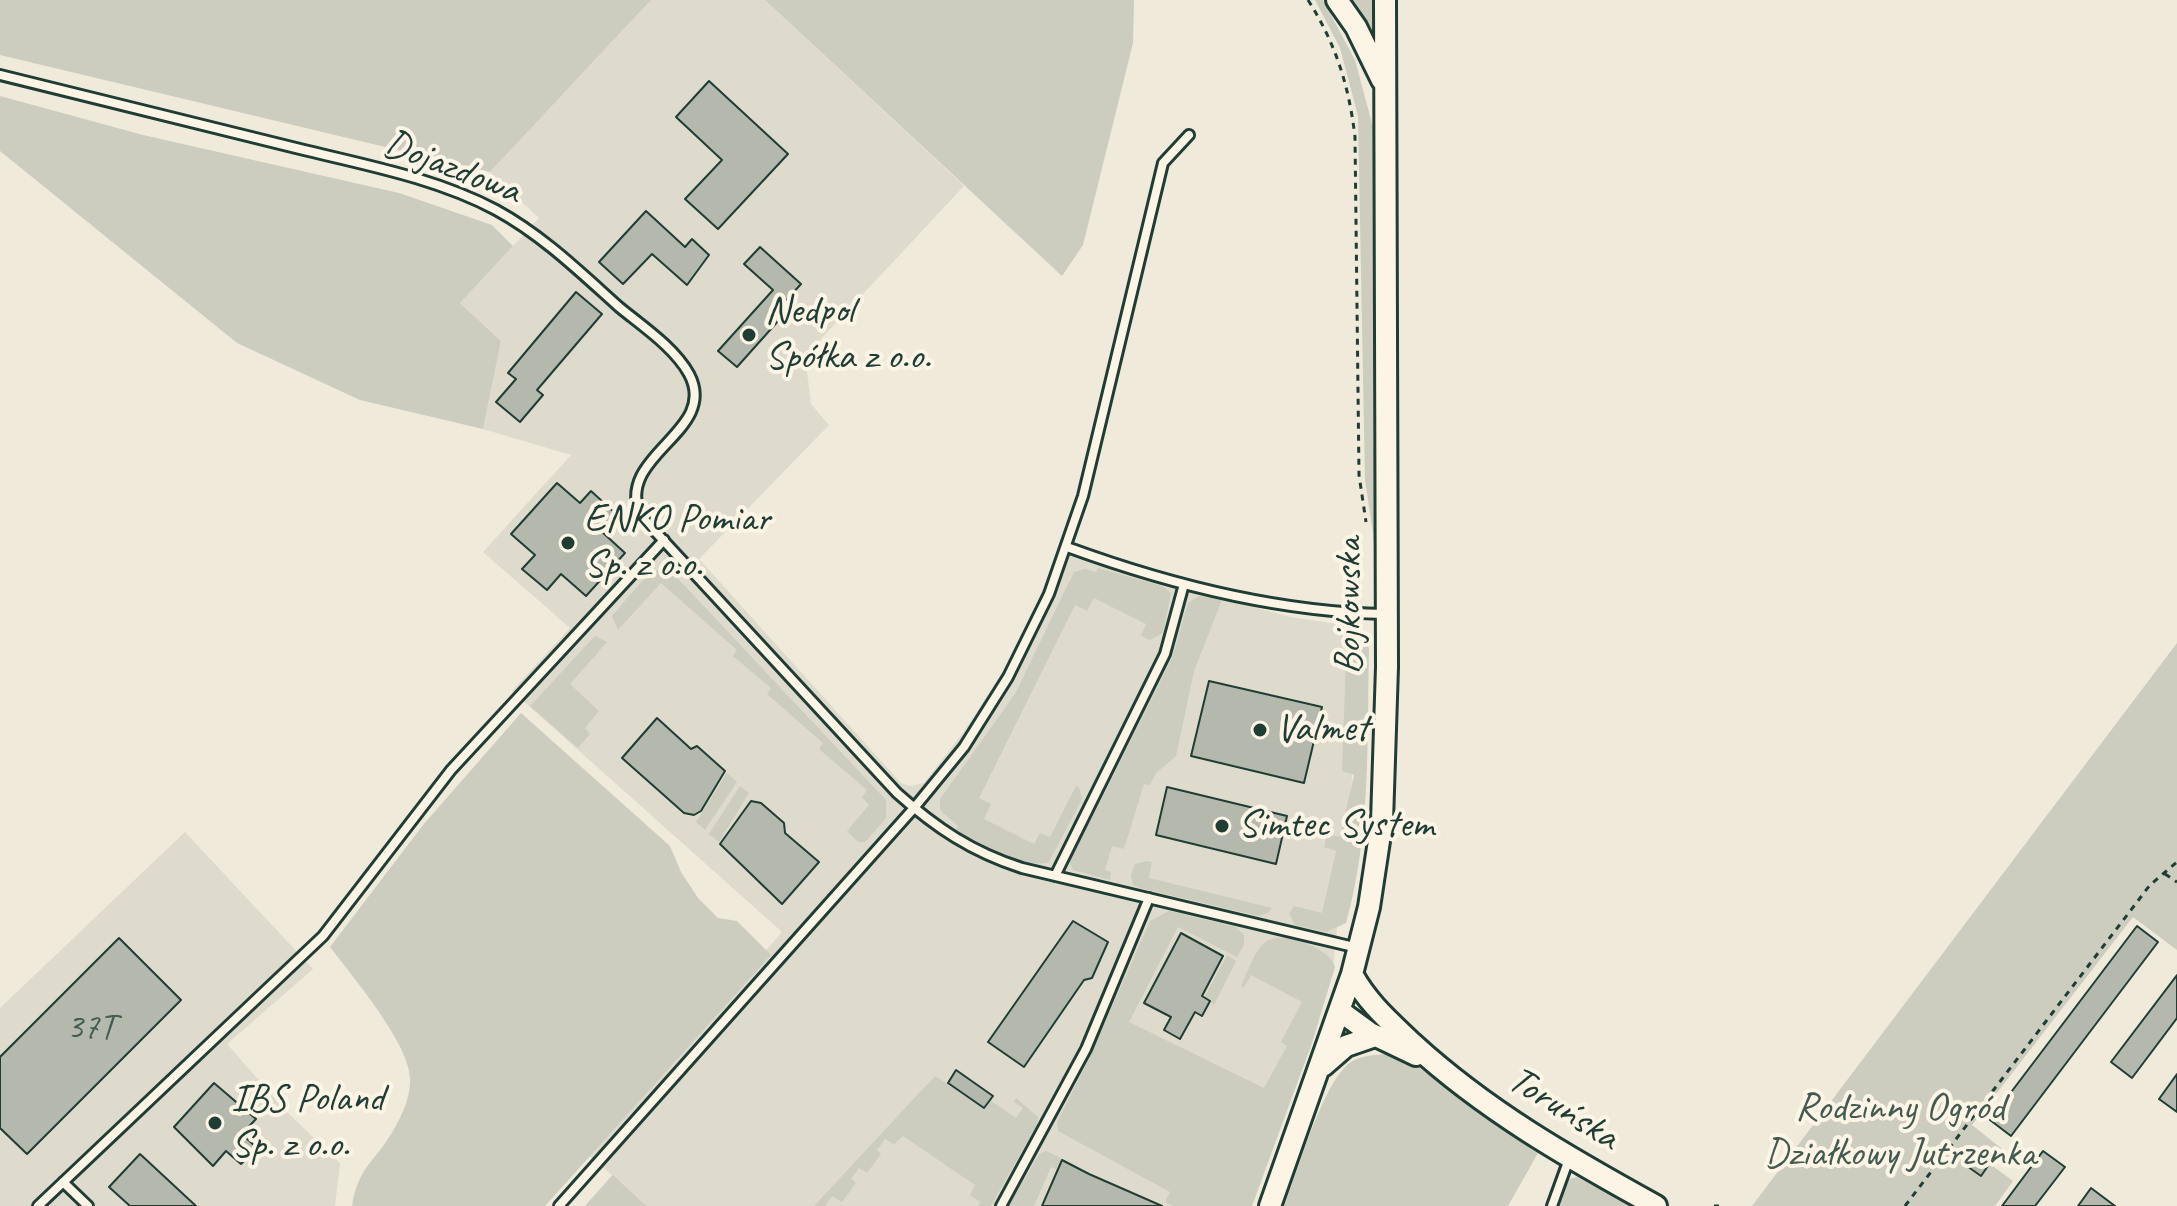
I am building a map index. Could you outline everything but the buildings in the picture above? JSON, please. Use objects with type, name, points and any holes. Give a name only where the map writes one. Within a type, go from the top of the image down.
[{"type":"street","name":"Bojkowska","points":[[1337,0],[1356,27],[1384,85]]},
{"type":"street","name":"Bojkowska","points":[[1270,1206],[1352,974],[1382,821],[1387,614],[1385,0]]},
{"type":"street","name":"Toruńska","points":[[1352,974],[1364,995],[1437,1066],[1522,1130],[1656,1206]]},
{"type":"street","points":[[1340,1011],[1361,1009],[1385,1017]]},
{"type":"street","name":"Toruńska","points":[[1340,1011],[1375,1036],[1437,1066]]},
{"type":"street","points":[[1320,1069],[1346,1046],[1375,1036]]},
{"type":"lane","name":"Dojazdowa","points":[[0,75],[440,186],[495,209],[536,235],[667,349],[690,375],[694,389],[688,417],[644,469],[634,491],[640,515],[664,540]]},
{"type":"lane","points":[[559,1206],[914,808],[964,747],[1008,677],[1044,607],[1083,496],[1163,163],[1189,135]]},
{"type":"lane","points":[[38,1206],[323,936],[451,770],[664,540],[914,808],[969,847],[1055,876],[1358,948]]},
{"type":"lane","points":[[1067,547],[1126,569],[1184,584],[1328,612],[1387,614]]},
{"type":"lane","points":[[1055,876],[1165,654],[1184,584]]},
{"type":"lane","points":[[1001,1206],[1086,1049],[1149,898]]},
{"type":"lane","points":[[1552,1206],[1569,1159]]},
{"type":"lane","points":[[63,1182],[88,1206]]},
{"type":"path","points":[[1905,1206],[2150,885],[2177,862]]},
{"type":"path","points":[[2165,874],[2177,882]]},
{"type":"shaded area","points":[[651,0],[765,0],[964,186],[805,356],[811,404],[829,425],[699,559],[901,783],[910,786],[924,783],[963,733],[1011,659],[1057,552],[1290,617],[1358,627],[1365,648],[1333,969],[1247,1206],[585,1206],[612,1175],[586,1153],[782,932],[512,691],[570,628],[483,552],[571,455],[483,429],[501,341],[460,303],[539,218],[490,172]]},
{"type":"shaded area","points":[[185,832],[313,969],[227,1044],[287,1112],[340,1163],[335,1206],[0,1206],[0,1008]]},
{"type":"green space","points":[[0,0],[651,0],[490,172],[0,55]]},
{"type":"green space","points":[[765,0],[1134,0],[1133,43],[1083,245],[1062,276]]},
{"type":"green space","points":[[1315,0],[1323,0],[1355,60],[1374,131],[1373,446],[1377,447],[1378,605],[1373,533],[1365,480],[1358,116],[1340,48]]},
{"type":"green space","points":[[1346,0],[1377,0],[1376,50]]},
{"type":"green space","points":[[0,96],[143,135],[399,193],[492,225],[513,246],[460,303],[501,341],[483,429],[360,400],[237,343],[0,151]]},
{"type":"green space","points":[[667,567],[886,800],[886,818],[865,842],[858,842],[847,831],[869,805],[862,797],[867,790],[819,749],[823,743],[767,694],[771,688],[733,656],[737,650],[661,583],[618,630],[612,616],[644,580]]},
{"type":"green space","points":[[1098,568],[1162,586],[1171,593],[1163,633],[1150,640],[1141,636],[1146,624],[1094,598],[1087,611],[1075,605],[979,798],[991,804],[984,819],[1034,844],[1040,833],[1050,837],[1076,786],[1082,799],[1049,862],[1015,859],[956,831],[958,826],[940,810],[940,799],[1015,694],[1074,572],[1085,569],[1096,572]]},
{"type":"green space","points":[[1199,596],[1222,600],[1194,671],[1176,756],[1156,773],[1150,785],[1144,784],[1124,849],[1112,846],[1105,870],[1111,872],[1110,880],[1073,870],[1069,859],[1071,853],[1090,822],[1172,658],[1188,603]]},
{"type":"green space","points":[[1347,626],[1366,631],[1369,649],[1364,821],[1346,923],[1326,932],[1295,925],[1289,914],[1294,906],[1322,913],[1336,851],[1324,847],[1327,834],[1340,837],[1354,775],[1342,771]]},
{"type":"green space","points":[[595,636],[607,642],[570,684],[599,711],[585,728],[590,734],[578,748],[530,706]]},
{"type":"green space","name":"Rodzinny Ogród Działkowy Jutrzenka","points":[[2177,643],[2177,950],[2133,917],[1972,1125],[2001,1148],[1994,1167],[2013,1181],[1995,1206],[1752,1206]]},
{"type":"green space","points":[[521,713],[670,846],[681,872],[698,898],[718,918],[737,921],[771,955],[545,1206],[352,1206],[358,1182],[403,1112],[410,1078],[407,1064],[390,1029],[330,947],[423,825]]},
{"type":"green space","points":[[727,773],[737,782],[705,830],[696,822]]},
{"type":"green space","points":[[740,786],[749,793],[719,842],[709,834]]},
{"type":"green space","points":[[1152,862],[1149,878],[1272,908],[1258,916],[1140,888],[1133,885],[1131,875],[1135,864]]},
{"type":"green space","points":[[1169,911],[1236,927],[1244,935],[1244,945],[1237,957],[1178,927],[1129,1022],[1264,1088],[1287,1046],[1281,1042],[1302,1002],[1251,975],[1244,987],[1241,986],[1255,955],[1267,941],[1284,938],[1316,948],[1335,967],[1312,1043],[1252,1206],[1174,1206],[1165,1202],[1170,1192],[1058,1131],[1057,1122],[1088,1061],[1150,921]]},
{"type":"green space","points":[[1227,955],[1236,961],[1214,1005],[1204,998]]},
{"type":"green space","points":[[1389,1050],[1404,1056],[1485,1118],[1538,1153],[1508,1206],[1284,1206],[1319,1111],[1337,1077],[1356,1059],[1388,1054]]},
{"type":"green space","points":[[935,1076],[984,1108],[990,1100],[1016,1118],[1023,1108],[1014,1102],[1016,1098],[1038,1117],[991,1206],[978,1206],[980,1202],[970,1195],[975,1185],[903,1136],[894,1144],[885,1139],[877,1150],[881,1154],[867,1173],[859,1168],[851,1179],[856,1183],[842,1202],[832,1196],[825,1206],[814,1206]]},
{"type":"green space","points":[[1046,1151],[1061,1158],[1056,1169],[1051,1167],[1034,1206],[1009,1206],[1039,1154]]},
{"type":"green space","points":[[613,1175],[646,1206],[585,1206]]},
{"type":"green space","points":[[1577,1177],[1631,1206],[1559,1206],[1569,1179]]},
{"type":"place","name":"Nedpol Spółka z o.o.","points":[[749,335]]},
{"type":"place","name":"ENKO Pomiar Sp. z o.o.","points":[[568,543]]},
{"type":"place","name":"Valmet","points":[[1260,730]]},
{"type":"place","name":"Simtec System","points":[[1222,826]]},
{"type":"place","name":"IBS Poland Sp. z o.o.","points":[[215,1123]]}]
